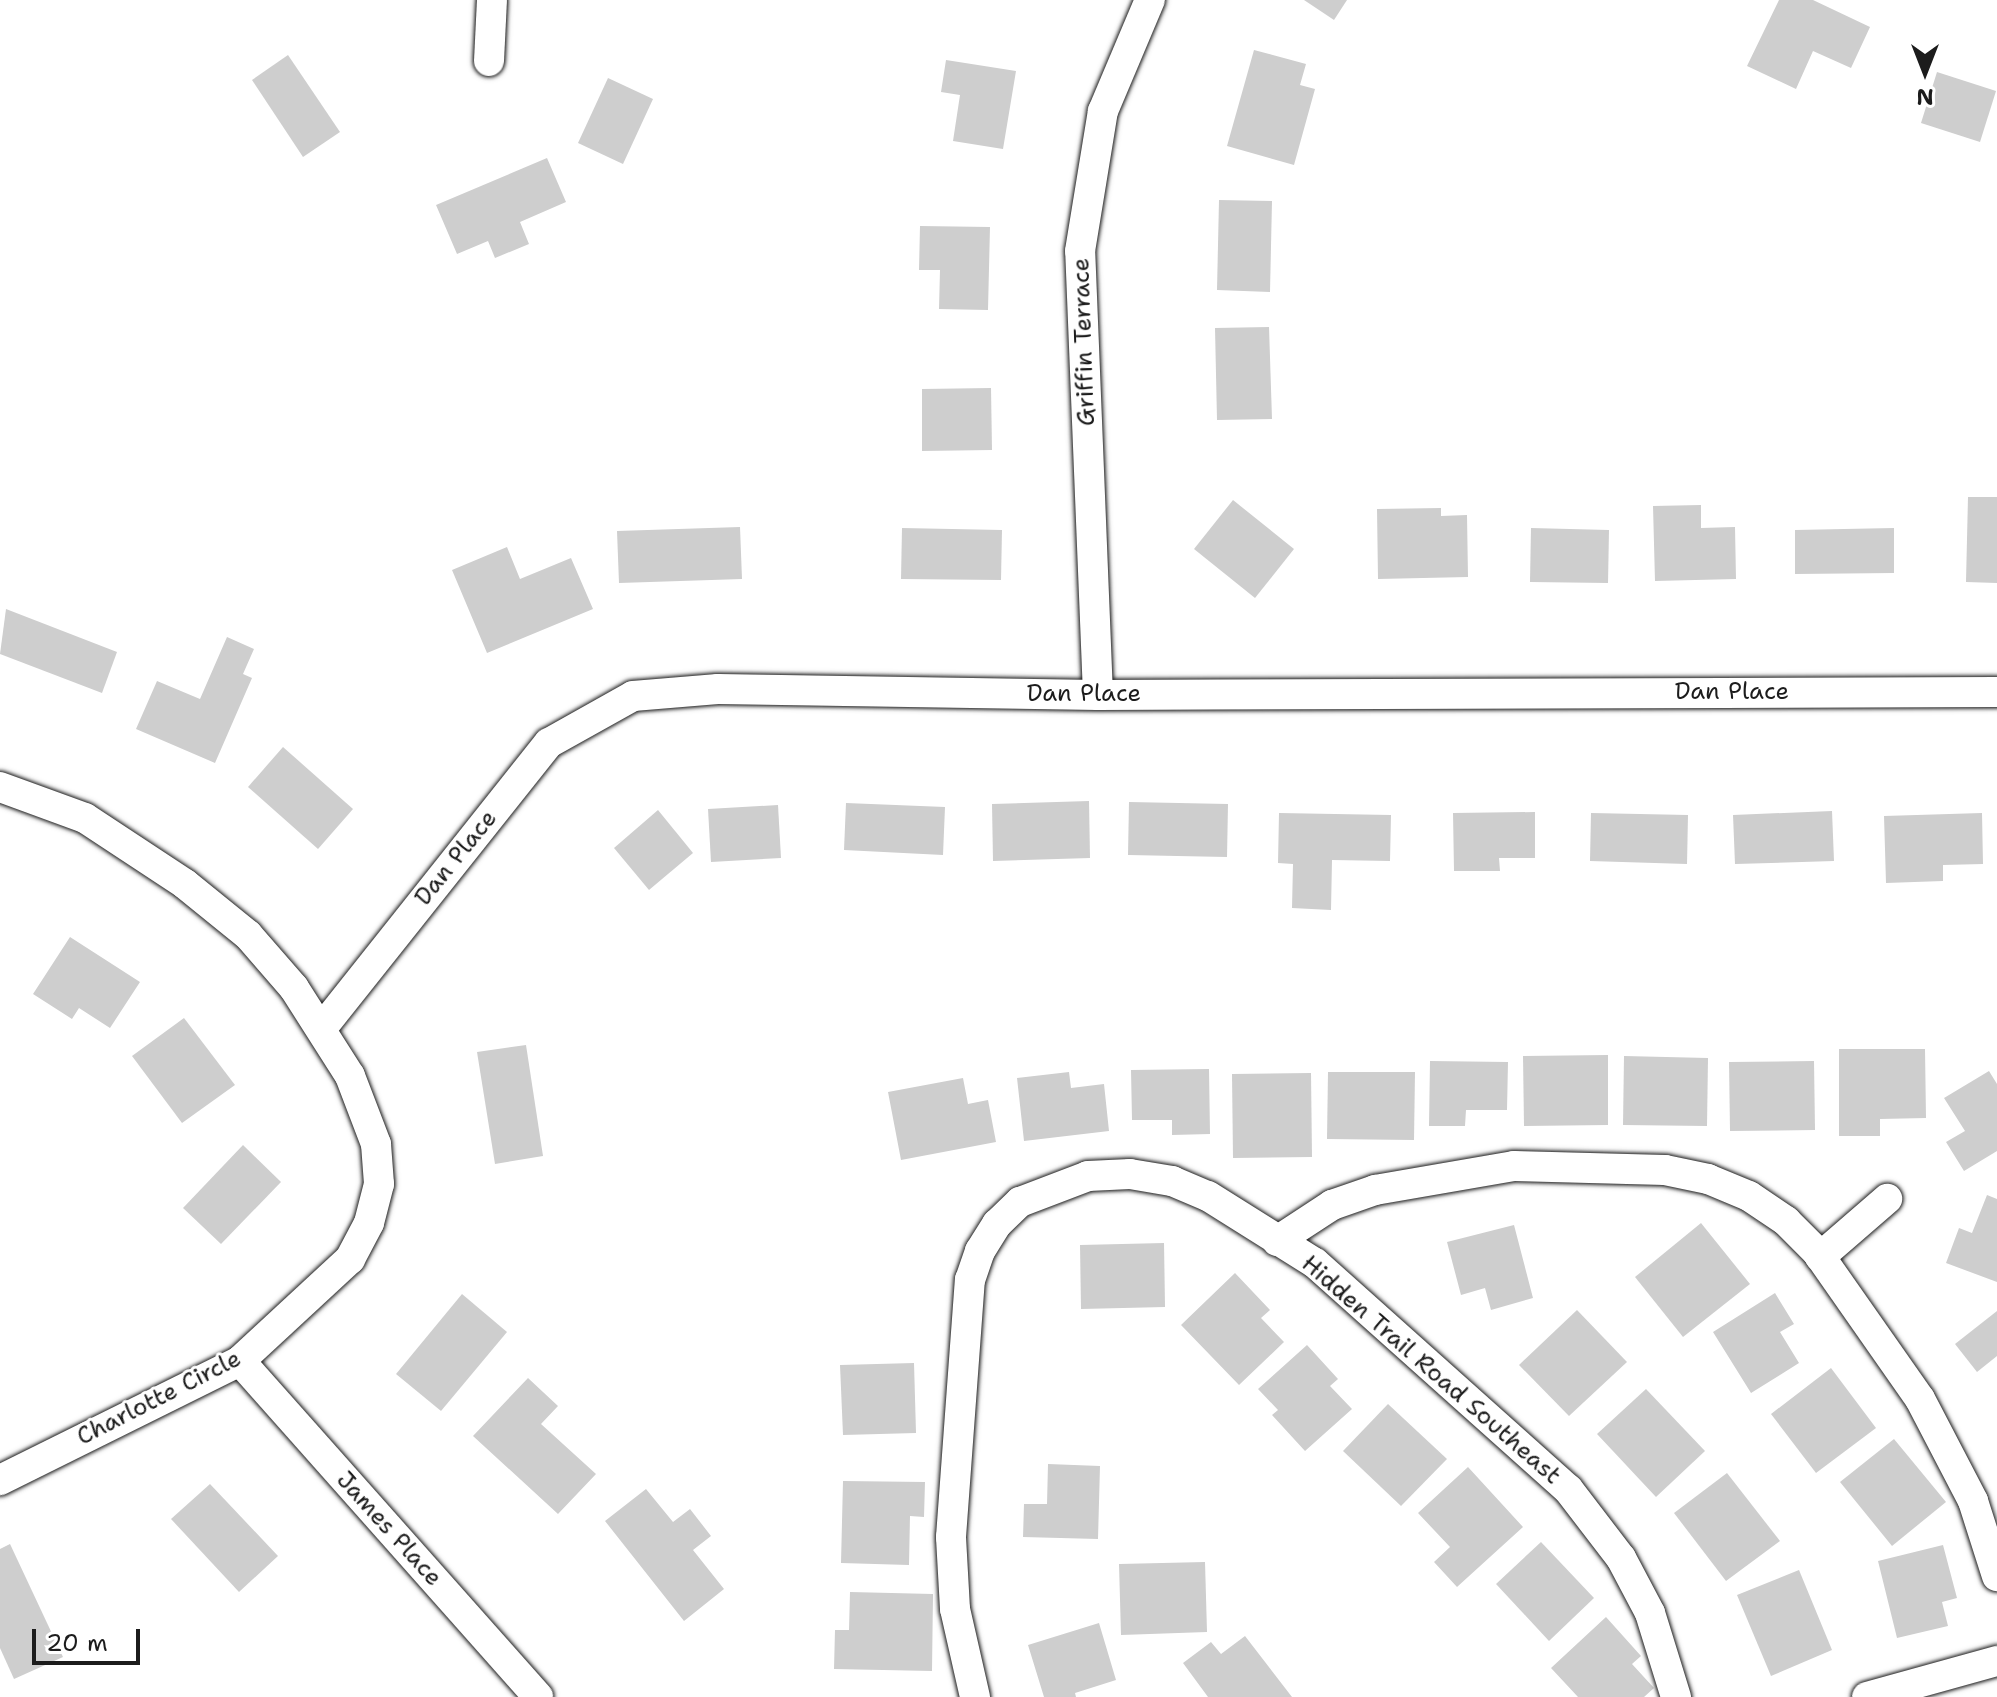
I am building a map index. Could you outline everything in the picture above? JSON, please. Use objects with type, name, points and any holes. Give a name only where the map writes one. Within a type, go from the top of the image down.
[{"type":"street","points":[[489,61],[492,0]]},
{"type":"street","name":"Griffin Terrace","points":[[1098,695],[1080,251],[1103,111],[1150,0]]},
{"type":"street","name":"Dan Place","points":[[322,1028],[549,743],[633,696],[718,689],[1098,695],[1997,692]]},
{"type":"street","name":"Charlotte Circle","points":[[0,787],[85,818],[185,884],[248,935],[322,1028],[367,1112],[379,1184],[369,1223],[350,1259],[240,1361],[0,1480]]},
{"type":"street","points":[[1277,1241],[1332,1205],[1438,1175],[1514,1166],[1665,1170],[1708,1179],[1749,1196],[1786,1221],[1820,1257],[1938,1429],[1973,1501],[1997,1576]]},
{"type":"street","name":"Hidden Trail Road Southeast","points":[[975,1697],[955,1609],[951,1537],[970,1280],[997,1224],[1020,1202],[1050,1187],[1088,1176],[1130,1174],[1172,1181],[1208,1196],[1315,1263],[1585,1508],[1621,1558],[1650,1613],[1676,1697]]},
{"type":"street","points":[[1820,1257],[1887,1199]]},
{"type":"street","name":"James Place","points":[[240,1361],[538,1697]]},
{"type":"street","points":[[1867,1697],[1997,1661]]},
{"type":"building","points":[[1304,0],[1347,0],[1334,20]]},
{"type":"building","points":[[1779,0],[1813,0],[1870,27],[1851,68],[1813,51],[1796,89],[1747,66]]},
{"type":"building","points":[[1254,50],[1306,64],[1300,85],[1315,89],[1294,165],[1227,146]]},
{"type":"building","points":[[288,55],[340,132],[303,157],[252,80]]},
{"type":"building","points":[[946,60],[1016,71],[1003,149],[953,141],[960,95],[941,92]]},
{"type":"building","points":[[1937,72],[1996,91],[1980,142],[1921,123]]},
{"type":"building","points":[[608,78],[653,99],[623,164],[578,143]]},
{"type":"building","points":[[547,158],[566,202],[520,222],[529,244],[495,258],[488,241],[457,254],[436,205]]},
{"type":"building","points":[[1219,200],[1272,201],[1270,292],[1217,290]]},
{"type":"building","points":[[920,226],[990,227],[988,310],[939,309],[940,270],[919,270]]},
{"type":"building","points":[[1269,327],[1272,419],[1217,420],[1215,328]]},
{"type":"building","points":[[991,388],[992,450],[922,451],[922,389]]},
{"type":"building","points":[[1968,497],[1997,497],[1997,583],[1966,582]]},
{"type":"building","points":[[1233,500],[1294,549],[1255,598],[1194,549]]},
{"type":"building","points":[[1701,505],[1701,528],[1735,527],[1736,579],[1655,581],[1653,506]]},
{"type":"building","points":[[1441,508],[1441,516],[1467,515],[1468,577],[1378,579],[1377,509]]},
{"type":"building","points":[[740,527],[742,579],[619,583],[617,531]]},
{"type":"building","points":[[902,528],[1002,530],[1001,580],[901,579]]},
{"type":"building","points":[[1531,528],[1609,530],[1608,583],[1530,582]]},
{"type":"building","points":[[1894,528],[1894,573],[1795,574],[1795,530]]},
{"type":"building","points":[[507,547],[520,579],[571,558],[593,609],[487,653],[452,570]]},
{"type":"building","points":[[6,609],[117,652],[102,693],[0,654]]},
{"type":"building","points":[[227,637],[254,649],[243,674],[252,678],[215,763],[136,729],[157,681],[200,699]]},
{"type":"building","points":[[283,747],[353,809],[318,849],[248,787]]},
{"type":"building","points":[[1089,801],[1090,858],[993,861],[992,804]]},
{"type":"building","points":[[1129,802],[1228,804],[1227,857],[1128,855]]},
{"type":"building","points":[[846,803],[945,807],[943,855],[844,850]]},
{"type":"building","points":[[778,805],[781,858],[711,862],[708,809]]},
{"type":"building","points":[[658,810],[693,853],[649,890],[614,848]]},
{"type":"building","points":[[1832,811],[1834,861],[1735,864],[1733,815]]},
{"type":"building","points":[[1535,812],[1535,858],[1499,858],[1500,871],[1454,871],[1453,813]]},
{"type":"building","points":[[1279,813],[1391,815],[1390,861],[1332,860],[1331,910],[1292,908],[1293,864],[1278,863]]},
{"type":"building","points":[[1591,813],[1688,815],[1687,864],[1590,861]]},
{"type":"building","points":[[1982,813],[1983,864],[1943,865],[1943,881],[1886,883],[1884,816]]},
{"type":"building","points":[[70,937],[140,982],[110,1028],[79,1008],[72,1019],[33,994]]},
{"type":"building","points":[[184,1018],[235,1085],[182,1123],[132,1056]]},
{"type":"building","points":[[526,1045],[543,1156],[495,1164],[477,1052]]},
{"type":"building","points":[[1839,1049],[1925,1049],[1926,1118],[1880,1119],[1880,1136],[1839,1136]]},
{"type":"building","points":[[1608,1055],[1608,1125],[1524,1126],[1523,1056]]},
{"type":"building","points":[[1624,1056],[1708,1058],[1707,1126],[1623,1125]]},
{"type":"building","points":[[1430,1061],[1508,1062],[1507,1110],[1466,1110],[1465,1126],[1429,1126]]},
{"type":"building","points":[[1814,1061],[1815,1130],[1730,1131],[1729,1062]]},
{"type":"building","points":[[1209,1069],[1210,1134],[1172,1135],[1172,1120],[1132,1120],[1131,1070]]},
{"type":"building","points":[[1989,1071],[1997,1084],[1997,1151],[1964,1171],[1946,1142],[1965,1131],[1944,1098]]},
{"type":"building","points":[[1069,1072],[1071,1088],[1104,1084],[1109,1131],[1024,1141],[1017,1078]]},
{"type":"building","points":[[1328,1072],[1415,1072],[1414,1140],[1327,1139]]},
{"type":"building","points":[[1311,1073],[1312,1157],[1233,1158],[1232,1074]]},
{"type":"building","points":[[963,1078],[968,1104],[988,1100],[996,1142],[901,1160],[888,1092]]},
{"type":"building","points":[[243,1145],[281,1182],[221,1244],[183,1208]]},
{"type":"building","points":[[1987,1195],[1997,1199],[1997,1282],[1946,1263],[1959,1228],[1972,1233]]},
{"type":"building","points":[[1701,1223],[1750,1284],[1683,1337],[1635,1277]]},
{"type":"building","points":[[1514,1225],[1533,1298],[1491,1310],[1485,1288],[1461,1295],[1447,1242]]},
{"type":"building","points":[[1164,1243],[1165,1307],[1081,1309],[1080,1245]]},
{"type":"building","points":[[1235,1273],[1270,1310],[1261,1318],[1284,1342],[1239,1385],[1181,1325]]},
{"type":"building","points":[[1775,1293],[1794,1324],[1780,1332],[1799,1363],[1751,1393],[1713,1332]]},
{"type":"building","points":[[462,1294],[507,1332],[441,1411],[396,1374]]},
{"type":"building","points":[[1577,1310],[1627,1362],[1569,1416],[1519,1365]]},
{"type":"building","points":[[1997,1311],[1997,1356],[1977,1372],[1955,1344]]},
{"type":"building","points":[[1307,1345],[1338,1379],[1330,1386],[1352,1409],[1305,1451],[1272,1415],[1278,1410],[1258,1389]]},
{"type":"building","points":[[914,1363],[916,1433],[843,1435],[840,1365]]},
{"type":"building","points":[[1831,1368],[1876,1428],[1816,1473],[1771,1414]]},
{"type":"building","points":[[528,1378],[558,1406],[541,1424],[596,1474],[558,1514],[473,1436]]},
{"type":"building","points":[[1646,1389],[1705,1451],[1656,1497],[1597,1434]]},
{"type":"building","points":[[1388,1404],[1447,1459],[1401,1506],[1343,1451]]},
{"type":"building","points":[[1894,1439],[1946,1502],[1892,1546],[1840,1482]]},
{"type":"building","points":[[1048,1464],[1100,1466],[1098,1539],[1023,1537],[1024,1504],[1047,1504]]},
{"type":"building","points":[[1468,1467],[1523,1527],[1457,1587],[1434,1562],[1450,1547],[1418,1513]]},
{"type":"building","points":[[1727,1473],[1780,1541],[1726,1581],[1674,1513]]},
{"type":"building","points":[[843,1481],[925,1482],[924,1517],[910,1516],[909,1565],[841,1563]]},
{"type":"building","points":[[210,1484],[278,1556],[239,1592],[171,1519]]},
{"type":"building","points":[[646,1489],[673,1522],[690,1509],[711,1536],[693,1550],[724,1589],[684,1621],[605,1521]]},
{"type":"building","points":[[1541,1542],[1594,1598],[1549,1641],[1496,1584]]},
{"type":"building","points":[[10,1544],[63,1657],[14,1679],[0,1648],[0,1549]]},
{"type":"building","points":[[1943,1545],[1957,1598],[1942,1602],[1948,1626],[1897,1638],[1878,1561]]},
{"type":"building","points":[[1205,1562],[1207,1632],[1121,1635],[1119,1564]]},
{"type":"building","points":[[1799,1570],[1832,1650],[1771,1676],[1737,1595]]},
{"type":"building","points":[[850,1592],[933,1594],[932,1671],[834,1669],[835,1630],[849,1630]]},
{"type":"building","points":[[1606,1617],[1641,1656],[1632,1664],[1654,1688],[1644,1697],[1578,1697],[1551,1668]]},
{"type":"building","points":[[1099,1623],[1116,1680],[1075,1693],[1076,1697],[1044,1697],[1028,1645]]},
{"type":"building","points":[[1245,1636],[1292,1697],[1208,1697],[1183,1663],[1211,1642],[1221,1654]]}]
